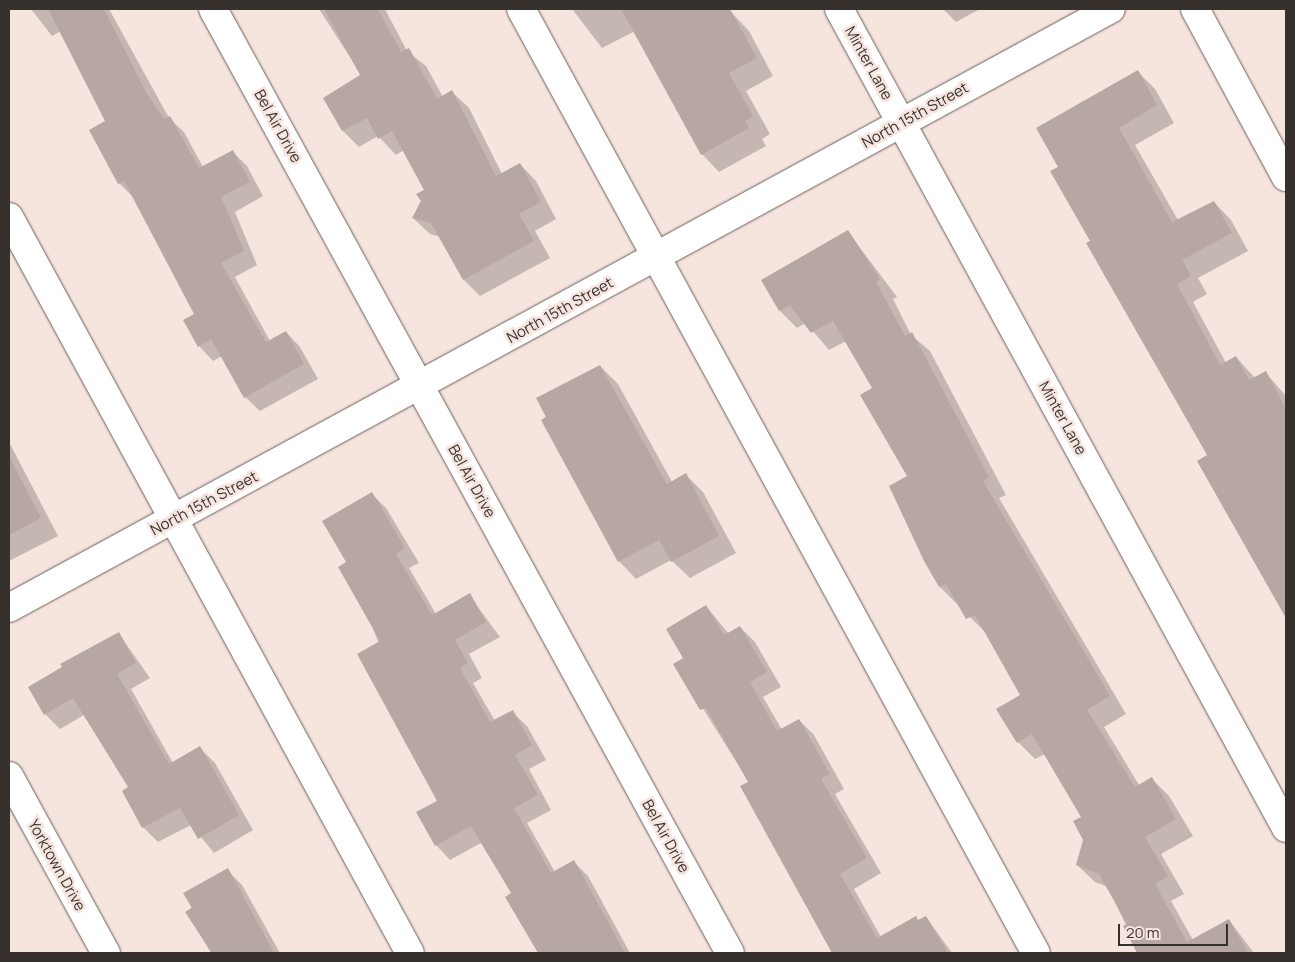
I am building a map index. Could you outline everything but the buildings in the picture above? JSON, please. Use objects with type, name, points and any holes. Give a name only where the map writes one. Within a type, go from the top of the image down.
[{"type":"street","name":"Bel Air Drive","points":[[213,9],[730,953]]},
{"type":"street","points":[[521,9],[1036,953]]},
{"type":"street","name":"Minter Lane","points":[[839,9],[1286,828]]},
{"type":"street","name":"North 15th Street","points":[[9,608],[421,386],[1110,9]]},
{"type":"street","points":[[1194,9],[1286,177]]},
{"type":"street","points":[[9,217],[172,520],[410,953]]},
{"type":"street","name":"Yorktown Drive","points":[[9,776],[106,953]]}]
